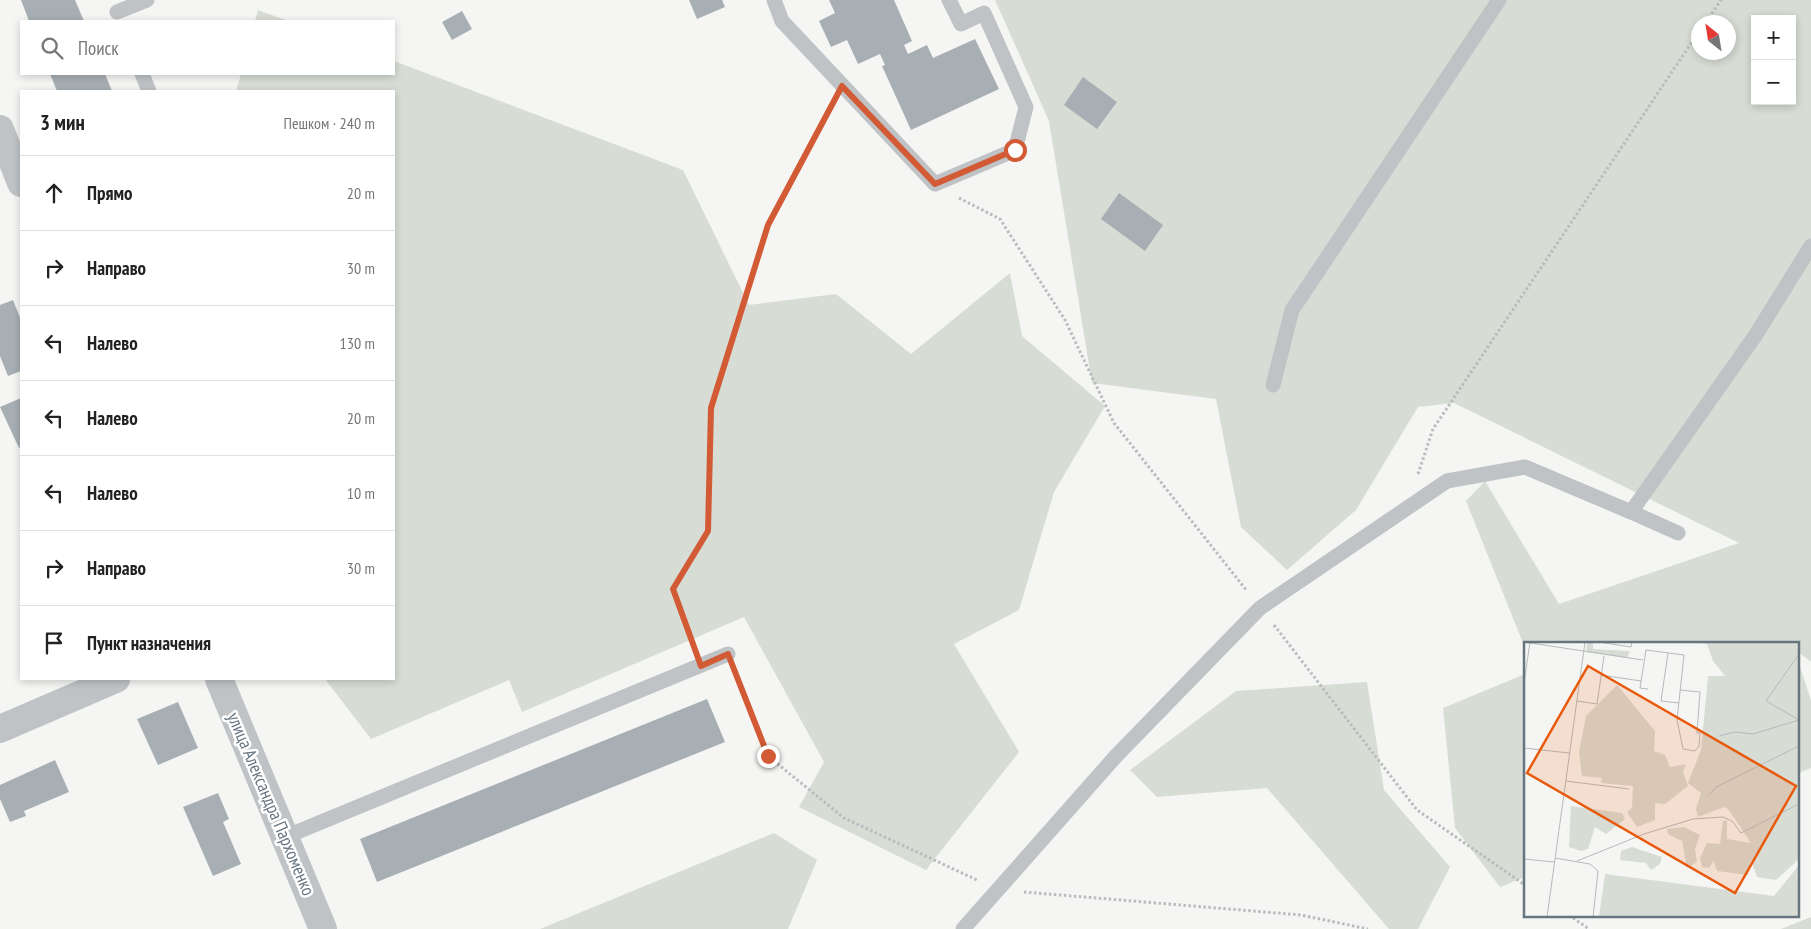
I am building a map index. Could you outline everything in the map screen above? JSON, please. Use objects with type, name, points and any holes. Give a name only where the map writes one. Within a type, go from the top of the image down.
[{"type":"street","points":[[0,129],[20,180]]},
{"type":"street","points":[[0,729],[114,680]]},
{"type":"street","name":"улица Александра Пархоменко","points":[[219,680],[323,929]]},
{"type":"lane","points":[[116,11],[147,0]]},
{"type":"lane","points":[[774,0],[782,21],[935,184],[1015,150],[1026,107],[984,13],[961,24],[949,0]]},
{"type":"lane","points":[[1274,385],[1292,310],[1499,0]]},
{"type":"lane","points":[[142,75],[149,90]]},
{"type":"lane","points":[[1631,512],[1755,336],[1811,246]]},
{"type":"lane","points":[[963,929],[996,889],[1116,756],[1260,608],[1447,481],[1525,467],[1678,532]]},
{"type":"lane","points":[[286,837],[728,654]]},
{"type":"path","points":[[1711,15],[1721,0]]},
{"type":"path","points":[[1407,508],[1433,429],[1691,43]]},
{"type":"path","points":[[701,666],[673,589],[708,531],[711,408],[768,225],[842,86]]},
{"type":"path","points":[[935,184],[1000,219],[1065,320],[1114,423],[1417,810],[1524,884]]},
{"type":"path","points":[[728,654],[768,756],[844,818],[996,889],[1301,915],[1368,929]]},
{"type":"path","points":[[1570,916],[1589,929]]},
{"type":"shaded area","points":[[995,0],[1811,0],[1811,662],[1798,652],[1798,642],[1524,642],[1524,646],[1466,501],[1485,481],[1559,604],[1739,543],[1454,403],[1418,407],[1356,510],[1287,570],[1241,527],[1216,399],[1092,383],[1049,121]]},
{"type":"shaded area","points":[[258,10],[285,20],[255,20]]},
{"type":"shaded area","points":[[395,61],[683,170],[749,305],[836,294],[911,354],[1010,273],[1022,336],[1105,406],[1054,492],[1019,610],[954,644],[1019,752],[926,870],[799,807],[824,762],[744,617],[522,712],[509,680],[371,739],[326,680],[395,680],[395,90],[236,90],[241,75],[395,75]]},
{"type":"shaded area","points":[[1798,661],[1811,700],[1811,768],[1798,774]]},
{"type":"shaded area","points":[[1524,674],[1524,877],[1500,887],[1455,828],[1443,708]]},
{"type":"shaded area","points":[[1367,682],[1384,790],[1450,867],[1418,929],[1389,929],[1267,788],[1157,797],[1130,770],[1236,691]]},
{"type":"shaded area","points":[[774,833],[817,860],[788,929],[540,929]]},
{"type":"shaded area","points":[[1811,917],[1811,929],[1781,929]]},
{"type":"building","points":[[21,0],[75,0],[84,20],[29,20]]},
{"type":"building","points":[[689,0],[722,0],[725,7],[697,19]]},
{"type":"building","points":[[829,0],[894,0],[912,41],[904,45],[908,54],[927,45],[933,58],[975,39],[999,89],[911,130],[882,66],[885,65],[880,54],[858,64],[847,40],[831,47],[819,21],[835,13]]},
{"type":"building","points":[[462,11],[472,29],[452,40],[442,22]]},
{"type":"building","points":[[50,75],[105,75],[112,90],[57,90]]},
{"type":"building","points":[[1083,77],[1117,102],[1097,129],[1064,105]]},
{"type":"building","points":[[1119,193],[1163,225],[1145,251],[1101,219]]},
{"type":"building","points":[[13,300],[20,318],[20,371],[8,376],[0,356],[0,305]]},
{"type":"building","points":[[20,398],[19,448],[0,407]]},
{"type":"building","points":[[707,699],[725,742],[377,882],[360,839]]},
{"type":"building","points":[[178,702],[198,748],[158,765],[137,719]]},
{"type":"building","points":[[55,760],[69,792],[24,811],[26,816],[10,822],[0,799],[0,785]]},
{"type":"building","points":[[218,793],[229,819],[223,822],[241,864],[213,876],[183,807]]},
{"type":"route","points":[[768,756],[728,654],[701,666],[673,589],[708,531],[711,408],[768,225],[842,86],[935,184],[1015,150]]}]
